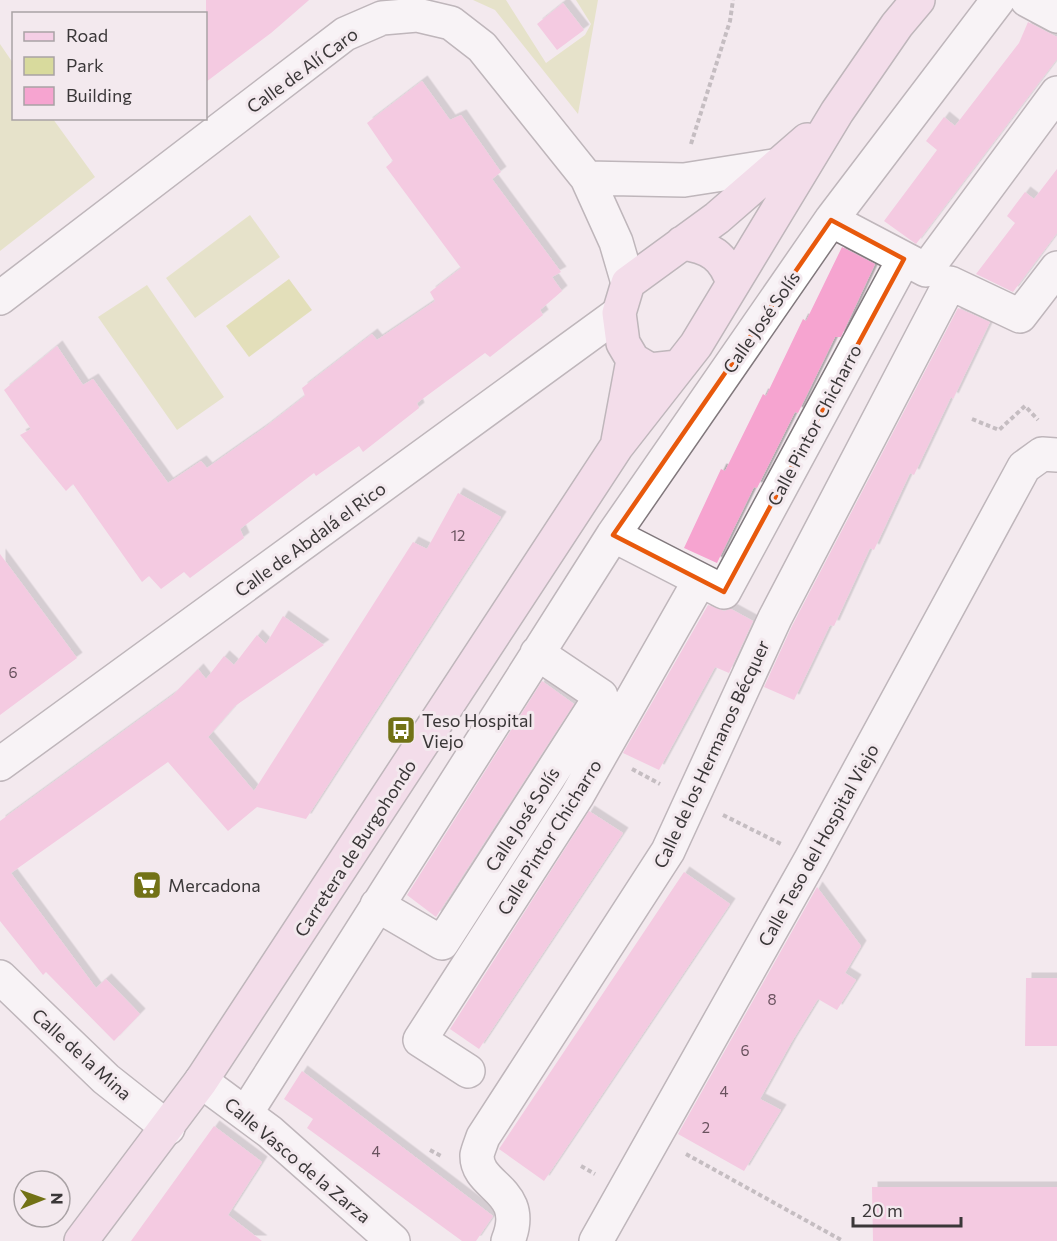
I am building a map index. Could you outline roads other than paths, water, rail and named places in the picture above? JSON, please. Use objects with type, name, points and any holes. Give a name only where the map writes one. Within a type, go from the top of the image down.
[{"type":"main road","points":[[837,112],[780,165],[717,218],[682,243],[624,298],[623,343],[633,360],[650,370],[678,367],[696,345],[837,112],[897,25],[918,0]]},
{"type":"main road","points":[[682,243],[699,246],[716,255],[727,264],[733,283]]},
{"type":"main road","name":"Carretera de Burgohondo","points":[[617,446],[633,360]]},
{"type":"main road","name":"Carretera de Burgohondo","points":[[81,1241],[201,1081],[617,446],[678,367]]},
{"type":"street","name":"Calle José Solís","points":[[246,1113],[613,535],[831,220],[999,0]]},
{"type":"street","points":[[1027,0],[1057,16]]},
{"type":"street","name":"Calle de Alí Caro","points":[[0,298],[345,34],[382,18],[417,15],[451,22],[482,47],[587,178],[616,242],[624,298]]},
{"type":"street","name":"Calle de los Hermanos Bécquer","points":[[508,1241],[514,1219],[508,1199],[484,1173],[477,1157],[483,1137],[668,851],[775,618],[927,271],[1057,93]]},
{"type":"street","points":[[587,178],[684,180],[780,165]]},
{"type":"street","points":[[831,220],[927,271],[1020,316],[1057,268]]},
{"type":"street","name":"Calle Pintor Chicharro","points":[[468,1071],[420,1040],[712,586],[927,271]]},
{"type":"street","name":"Calle de Abdalá el Rico","points":[[0,764],[624,298]]},
{"type":"street","name":"Calle Teso del Hospital Viejo","points":[[596,1241],[811,859],[1024,467],[1047,445]]},
{"type":"street","points":[[613,535],[712,586]]},
{"type":"street","name":"Calle José Solís","points":[[377,905],[442,943],[596,705],[601,696],[537,653]]},
{"type":"street","name":"Calle de la Mina","points":[[5,991],[106,1079],[168,1128]]},
{"type":"street","name":"Calle Vasco de la Zarza","points":[[201,1081],[246,1113],[393,1241]]},
{"type":"place","name":"Teso Hospital Viejo","points":[[401,730]]},
{"type":"place","name":"Mercadona","points":[[147,885]]}]
